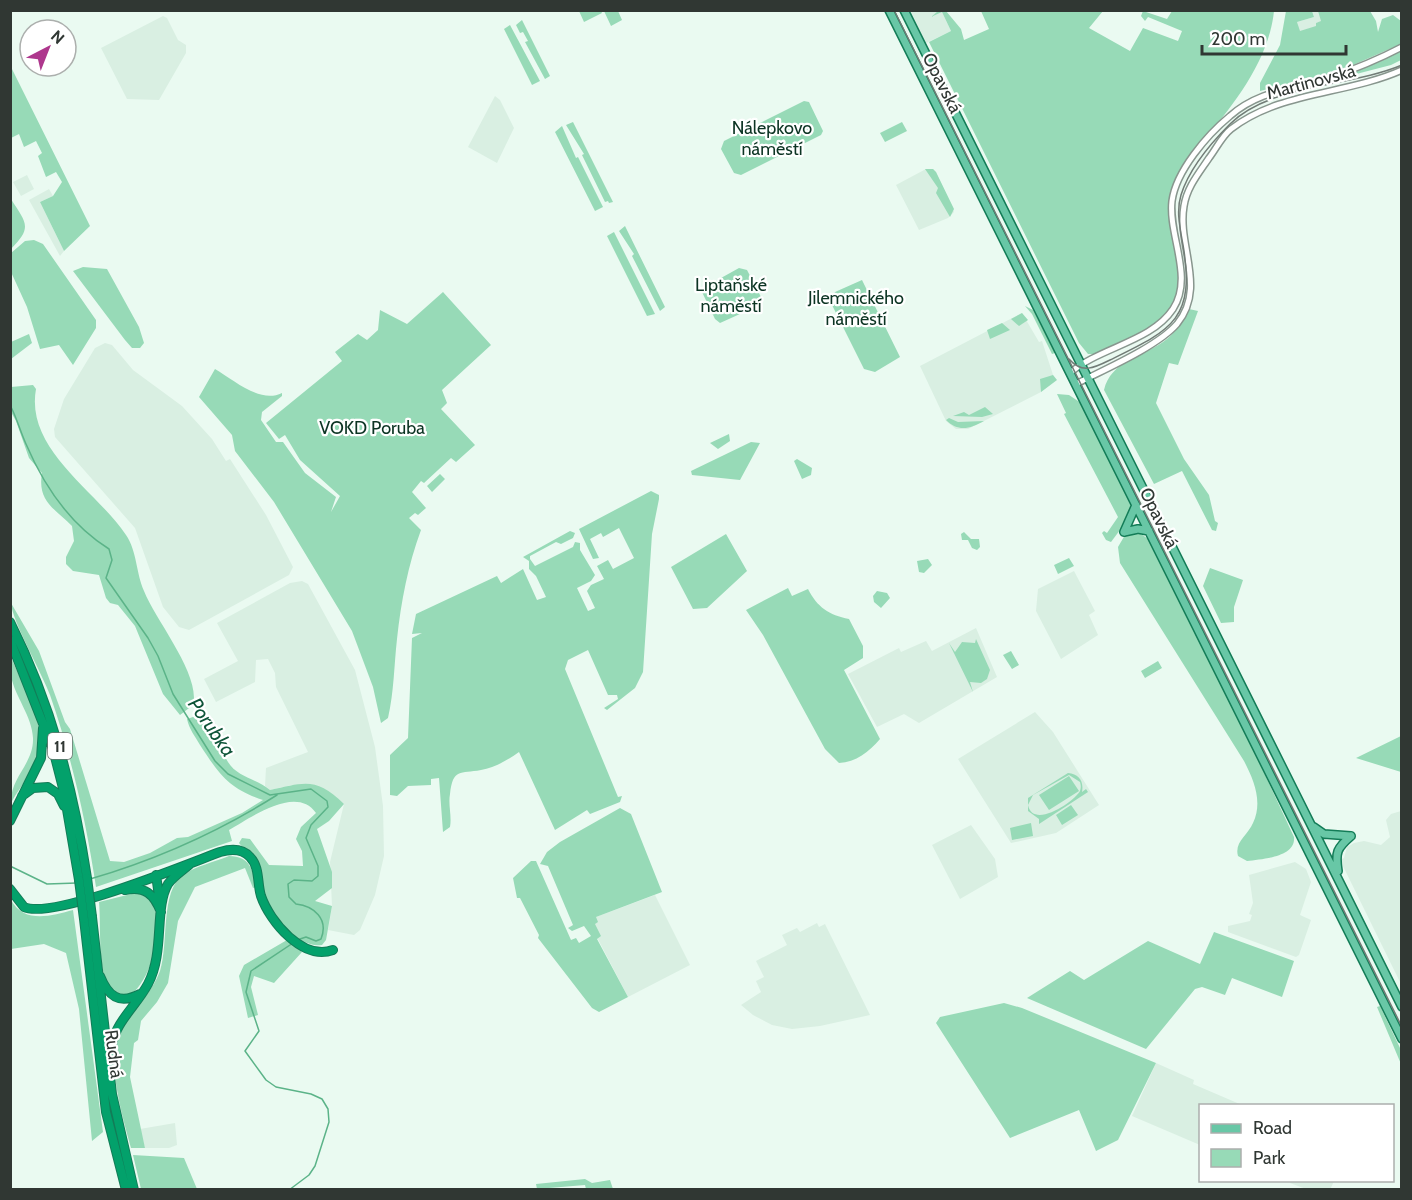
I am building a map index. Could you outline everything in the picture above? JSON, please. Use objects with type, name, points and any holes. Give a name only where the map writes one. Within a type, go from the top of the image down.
[{"type":"highway","name":"11","points":[[10,622],[40,688],[61,747],[77,814],[88,918]]},
{"type":"highway","name":"11","points":[[10,640],[41,712],[58,768],[83,879]]},
{"type":"highway","points":[[10,821],[42,751],[41,712]]},
{"type":"highway","points":[[21,797],[33,788],[48,787],[58,794],[69,815]]},
{"type":"highway","points":[[10,889],[22,905],[34,910],[45,910],[99,895],[225,850],[236,850],[247,854],[256,865],[265,904],[274,920],[304,947],[320,953],[333,950]]},
{"type":"highway","points":[[112,1094],[112,1039],[119,1023],[152,976],[158,955],[161,913],[169,884],[192,862]]},
{"type":"highway","points":[[156,875],[161,913]]},
{"type":"highway","points":[[99,895],[141,889],[153,896],[161,913]]},
{"type":"highway","name":"Rudná","points":[[88,918],[97,967],[126,1190]]},
{"type":"highway","name":"Rudná","points":[[88,918],[100,1070],[111,1131],[134,1190]]},
{"type":"highway","points":[[97,967],[106,989],[114,997],[126,1000],[141,994]]},
{"type":"main road","name":"Opavská","points":[[889,10],[1338,877],[1401,1007]]},
{"type":"main road","name":"Opavská","points":[[904,10],[1082,381],[1136,505],[1401,1039]]},
{"type":"main road","points":[[1136,505],[1124,532],[1138,529],[1149,531]]},
{"type":"main road","points":[[1310,823],[1324,834],[1351,836],[1337,848],[1335,854],[1338,877]]},
{"type":"street","name":"Martinovská","points":[[1075,368],[1151,329],[1175,307],[1181,276],[1174,229],[1173,198],[1182,174],[1222,122],[1251,101],[1266,94],[1329,78],[1367,64],[1401,47]]},
{"type":"street","name":"Martinovská","points":[[1082,381],[1158,340],[1171,330],[1182,316],[1189,301],[1192,281],[1183,222],[1184,203],[1195,178],[1228,132],[1270,106],[1365,83],[1401,70]]},
{"type":"shaded area","points":[[907,11],[938,11],[931,17],[942,12],[951,31],[924,44]]},
{"type":"shaded area","points":[[1312,11],[1357,11],[1316,23],[1317,27],[1299,32],[1297,22],[1314,17]]},
{"type":"shaded area","points":[[163,16],[167,18],[178,40],[186,45],[186,53],[159,100],[127,99],[101,48]]},
{"type":"shaded area","points":[[495,96],[500,100],[514,128],[497,163],[468,147]]},
{"type":"shaded area","points":[[926,169],[933,169],[936,172],[954,212],[948,218],[919,230],[896,185]]},
{"type":"shaded area","points":[[27,175],[34,189],[21,196],[13,182]]},
{"type":"shaded area","points":[[49,189],[53,196],[40,202],[64,251],[60,256],[29,200]]},
{"type":"shaded area","points":[[1022,313],[1039,342],[1042,341],[1055,381],[1041,392],[968,429],[956,429],[946,421],[920,366]]},
{"type":"shaded area","points":[[105,343],[112,345],[133,370],[182,406],[212,439],[226,461],[230,459],[266,515],[293,567],[289,575],[189,630],[179,627],[163,607],[135,528],[55,437],[54,429],[64,399],[95,348]]},
{"type":"shaded area","points":[[1074,571],[1095,611],[1089,615],[1098,635],[1061,659],[1036,611],[1038,589]]},
{"type":"shaded area","points":[[302,581],[308,584],[355,670],[375,747],[383,806],[384,856],[375,895],[360,930],[354,935],[328,930],[332,906],[330,862],[344,804],[292,785],[270,790],[265,786],[266,768],[308,752],[276,687],[275,673],[268,659],[256,660],[255,682],[216,702],[204,679],[238,661],[217,623],[290,583]]},
{"type":"shaded area","points":[[976,628],[997,677],[919,723],[904,714],[877,727],[848,674],[899,648],[901,652],[926,641],[932,651]]},
{"type":"shaded area","points":[[1035,712],[1053,732],[1099,805],[1056,833],[1011,843],[958,759]]},
{"type":"shaded area","points":[[1401,811],[1402,981],[1400,982],[1340,860],[1344,858],[1347,847],[1354,843],[1364,841],[1381,845],[1390,837],[1386,820],[1391,814]]},
{"type":"shaded area","points":[[971,825],[995,859],[998,877],[960,899],[932,845]]},
{"type":"shaded area","points":[[1295,862],[1306,869],[1311,882],[1300,915],[1311,920],[1299,955],[1296,957],[1228,932],[1228,926],[1250,921],[1252,915],[1249,914],[1253,903],[1249,875]]},
{"type":"shaded area","points":[[655,895],[690,965],[628,997],[588,920]]},
{"type":"shaded area","points":[[817,923],[819,927],[825,924],[870,1015],[820,1026],[792,1029],[772,1025],[753,1015],[741,1005],[761,992],[756,981],[764,977],[756,961],[787,945],[782,935],[797,928],[800,932]]},
{"type":"shaded area","points":[[1156,1063],[1194,1080],[1193,1084],[1240,1104],[1199,1104],[1199,1145],[1132,1116]]},
{"type":"shaded area","points":[[175,1123],[177,1145],[169,1148],[145,1148],[140,1129]]},
{"type":"shaded area","points":[[1334,1182],[1330,1190],[1306,1189],[1290,1183]]},
{"type":"green space","points":[[579,11],[601,11],[602,13],[584,22]]},
{"type":"green space","points":[[604,11],[618,11],[622,20],[611,26]]},
{"type":"green space","points":[[938,11],[946,11],[961,29],[964,40],[989,29],[981,11],[1103,11],[1089,28],[1130,51],[1143,28],[1178,41],[1182,31],[1148,17],[1145,21],[1141,16],[1143,11],[1167,19],[1172,11],[1274,11],[1266,46],[1250,78],[1184,166],[1173,186],[1170,216],[1178,262],[1177,292],[1164,315],[1147,329],[1095,354],[1088,354],[1079,343],[929,42],[951,31],[942,12],[931,17]]},
{"type":"green space","points":[[1286,11],[1312,11],[1314,17],[1297,22],[1300,31],[1316,26],[1316,23],[1321,21],[1318,11],[1370,11],[1376,21],[1378,32],[1382,19],[1393,15],[1401,21],[1401,44],[1337,72],[1260,91],[1260,83],[1280,45]]},
{"type":"green space","points":[[522,20],[550,76],[545,79],[525,42],[528,41],[516,25]]},
{"type":"green space","points":[[510,25],[540,81],[532,85],[504,29]]},
{"type":"green space","points":[[1401,50],[1401,60],[1391,65],[1310,86],[1357,71]]},
{"type":"green space","points":[[11,67],[90,226],[64,251],[40,202],[53,196],[62,182],[56,172],[46,177],[38,156],[42,153],[36,141],[24,147],[19,134],[11,138]]},
{"type":"green space","name":"Nálepkovo náměstí","points":[[804,101],[809,102],[823,131],[821,135],[741,175],[734,173],[721,149],[724,141]]},
{"type":"green space","points":[[573,122],[613,202],[605,202],[582,155],[584,154],[566,125]]},
{"type":"green space","points":[[902,122],[907,131],[885,142],[880,133]]},
{"type":"green space","points":[[562,126],[576,158],[578,157],[603,207],[595,211],[555,132]]},
{"type":"green space","points":[[925,169],[933,169],[936,172],[954,209],[950,217],[936,193],[938,188]]},
{"type":"green space","points":[[11,199],[23,220],[25,230],[11,249]]},
{"type":"green space","points":[[625,226],[665,307],[660,311],[632,256],[634,254],[619,231]]},
{"type":"green space","points":[[614,232],[655,314],[647,316],[607,236]]},
{"type":"green space","points":[[34,240],[43,244],[96,320],[96,328],[73,365],[59,345],[40,349],[27,307],[11,272],[11,253],[25,241]]},
{"type":"green space","points":[[83,267],[107,269],[139,327],[144,343],[140,348],[132,348],[125,340],[73,271]]},
{"type":"green space","name":"Liptaňské náměstí","points":[[739,268],[747,270],[761,297],[760,305],[720,323],[715,319],[702,292],[703,288]]},
{"type":"green space","name":"Jilemnického náměstí","points":[[862,280],[900,357],[875,372],[864,369],[830,301],[835,292]]},
{"type":"green space","name":"VOKD Poruba","points":[[443,292],[491,345],[442,390],[447,403],[441,409],[475,445],[456,462],[451,458],[424,483],[421,481],[412,492],[426,508],[418,515],[415,513],[409,518],[421,530],[403,597],[388,718],[381,723],[373,687],[352,631],[274,502],[235,451],[232,435],[199,397],[215,369],[256,393],[274,396],[282,393],[282,396],[262,412],[261,420],[276,442],[283,442],[305,473],[336,497],[331,512],[340,496],[300,460],[285,435],[279,439],[266,423],[342,361],[335,352],[358,334],[367,340],[378,330],[380,310],[407,324]]},
{"type":"green space","points":[[1025,306],[1033,310],[1055,353],[1052,354],[1032,314]]},
{"type":"green space","points":[[1189,309],[1198,311],[1178,365],[1169,363],[1156,403],[1184,459],[1209,495],[1215,521],[1218,523],[1216,531],[1212,530],[1182,471],[1154,484],[1104,390],[1113,372],[1163,342],[1178,327]]},
{"type":"green space","points":[[1022,313],[1028,320],[1019,326],[1011,319]]},
{"type":"green space","points":[[1002,323],[1010,330],[990,339],[987,330]]},
{"type":"green space","points":[[29,334],[32,343],[11,359],[11,342]]},
{"type":"green space","points":[[1053,375],[1057,380],[1041,392],[1040,379]]},
{"type":"green space","points":[[33,385],[36,389],[36,411],[41,431],[52,450],[130,541],[144,591],[176,648],[190,679],[194,693],[193,705],[180,715],[163,694],[135,626],[118,605],[110,603],[106,598],[99,575],[73,571],[66,564],[66,557],[74,541],[72,526],[45,498],[41,483],[42,473],[29,458],[11,412],[11,387]]},
{"type":"green space","points":[[1057,394],[1069,395],[1081,403],[1132,505],[1129,518],[1111,542],[1106,540],[1102,533],[1104,531],[1107,533],[1118,517],[1064,414],[1066,413]]},
{"type":"green space","points":[[985,407],[993,414],[982,417],[953,416],[964,412],[969,415]]},
{"type":"green space","points":[[949,418],[958,422],[984,421],[974,426],[960,428],[946,420]]},
{"type":"green space","points":[[729,434],[730,441],[718,449],[710,443]]},
{"type":"green space","points":[[751,442],[760,443],[740,480],[692,475],[691,471]]},
{"type":"green space","points":[[797,459],[812,468],[811,475],[802,479],[794,461]]},
{"type":"green space","points":[[440,474],[445,479],[432,492],[427,486]]},
{"type":"green space","points":[[651,491],[659,495],[659,499],[652,534],[643,672],[635,688],[607,710],[604,708],[618,699],[617,695],[608,695],[588,650],[568,660],[565,669],[618,797],[622,796],[620,802],[590,814],[587,810],[555,830],[519,752],[491,767],[463,772],[456,776],[451,786],[450,827],[443,832],[439,778],[431,779],[431,785],[408,786],[397,796],[390,795],[390,755],[408,738],[412,638],[422,633],[412,634],[416,614],[497,576],[501,583],[523,569],[537,600],[546,597],[536,576],[529,569],[529,561],[523,557],[570,531],[575,533],[573,538],[561,544],[556,542],[530,556],[530,559],[535,566],[573,547],[575,542],[580,543],[580,550],[595,575],[591,581],[577,588],[588,611],[595,608],[587,591],[591,585],[604,579],[597,566],[608,560],[613,569],[634,558],[619,528],[603,537],[601,533],[590,539],[599,558],[593,559],[579,529]]},
{"type":"green space","points":[[1137,531],[1148,539],[1240,721],[1294,837],[1290,849],[1284,853],[1247,861],[1238,856],[1238,847],[1256,815],[1257,799],[1254,783],[1244,761],[1120,563],[1118,547],[1125,535]]},
{"type":"green space","points":[[964,532],[971,539],[979,539],[980,547],[977,550],[972,548],[968,540],[962,540],[961,534]]},
{"type":"green space","points":[[726,534],[747,571],[707,608],[693,609],[671,567]]},
{"type":"green space","points":[[1069,558],[1074,566],[1058,574],[1054,565]]},
{"type":"green space","points":[[928,559],[932,565],[924,573],[919,572],[917,561]]},
{"type":"green space","points":[[1210,568],[1243,580],[1234,607],[1234,622],[1221,623],[1203,586]]},
{"type":"green space","points":[[788,588],[792,596],[808,589],[815,601],[824,609],[849,619],[863,646],[863,658],[844,670],[880,739],[867,752],[851,761],[839,763],[825,749],[763,635],[746,610]]},
{"type":"green space","points":[[877,591],[887,593],[890,598],[881,608],[874,602],[873,596]]},
{"type":"green space","points":[[11,603],[39,651],[65,722],[70,729],[110,861],[124,862],[150,853],[177,838],[188,837],[242,813],[263,800],[233,785],[219,772],[207,755],[192,732],[187,719],[205,713],[216,725],[228,762],[242,775],[270,790],[302,784],[318,786],[335,795],[344,804],[329,821],[317,829],[332,872],[332,888],[315,901],[332,906],[326,940],[322,945],[305,942],[281,923],[266,899],[258,862],[239,843],[242,838],[250,839],[269,865],[303,866],[302,851],[296,839],[301,827],[316,813],[307,805],[297,802],[272,806],[229,830],[232,841],[96,887],[83,814],[65,742],[50,695],[16,622]]},
{"type":"green space","points":[[976,639],[990,670],[987,679],[981,683],[970,682],[973,692],[949,643],[955,652],[962,642],[975,643]]},
{"type":"green space","points":[[1011,651],[1019,665],[1012,669],[1003,655]]},
{"type":"green space","points":[[11,657],[33,707],[40,733],[40,746],[34,765],[11,803],[14,786],[30,755],[33,738],[30,722],[13,684],[10,671]]},
{"type":"green space","points":[[1158,661],[1162,668],[1145,678],[1141,671]]},
{"type":"green space","points":[[1401,736],[1401,772],[1356,758]]},
{"type":"green space","points":[[1068,773],[1080,779],[1082,792],[1086,789],[1088,792],[1039,824],[1039,819],[1028,811],[1028,805],[1028,798]],"holes":[[[1069,775],[1080,782],[1081,786],[1080,791],[1070,801],[1045,814],[1038,815],[1031,812],[1028,805],[1033,795]]]},
{"type":"green space","points":[[1069,776],[1079,791],[1049,810],[1039,795]]},
{"type":"green space","points":[[1071,805],[1078,815],[1062,825],[1056,815]]},
{"type":"green space","points":[[620,808],[631,814],[662,892],[596,917],[598,922],[595,924],[601,936],[597,939],[628,997],[599,1012],[592,1008],[538,938],[539,935],[520,898],[517,898],[513,878],[531,861],[536,861],[571,940],[576,938],[579,943],[591,936],[584,926],[572,931],[568,928],[573,925],[548,866],[540,864],[547,852],[560,842]]},
{"type":"green space","points":[[1031,823],[1033,836],[1012,840],[1010,828]]},
{"type":"green space","points":[[229,856],[246,861],[252,870],[256,887],[253,888],[245,868],[195,887],[178,921],[168,983],[157,1002],[141,1021],[138,1040],[134,1043],[130,1077],[145,1148],[131,1148],[116,1084],[114,1050],[117,1035],[123,1023],[157,979],[163,959],[168,905],[176,883],[183,875],[194,869]]},
{"type":"green space","points":[[139,892],[153,904],[158,923],[156,946],[149,968],[139,986],[127,997],[116,996],[103,973],[99,902]]},
{"type":"green space","points":[[11,900],[16,908],[31,915],[47,916],[73,910],[103,1132],[92,1141],[79,1009],[66,953],[44,944],[11,949]]},
{"type":"green space","points":[[1214,932],[1294,961],[1282,997],[1232,978],[1225,995],[1202,987],[1195,989],[1146,1049],[1027,998],[1070,971],[1084,980],[1148,941],[1200,964]]},
{"type":"green space","points":[[287,940],[302,952],[274,983],[254,976],[251,987],[258,1015],[248,1018],[239,976],[244,965]]},
{"type":"green space","points":[[1004,1003],[1022,1008],[1156,1063],[1118,1140],[1096,1151],[1079,1110],[1010,1138],[936,1023],[940,1017]]},
{"type":"green space","points":[[1380,1006],[1401,1050],[1401,1064],[1377,1007]]},
{"type":"green space","points":[[133,1155],[184,1158],[197,1189],[141,1189]]},
{"type":"green space","points":[[585,1179],[592,1183],[610,1180],[613,1189],[586,1189],[585,1185],[537,1189],[536,1184]]},
{"type":"waterway","name":"Porubka","points":[[10,405],[33,460],[59,503],[82,528],[109,549],[112,560],[106,578],[148,638],[173,694],[215,761],[228,774],[270,795],[311,789],[327,801],[328,807],[311,825],[306,838],[318,866],[318,876],[312,881],[294,880],[288,884],[289,897],[296,904],[303,905],[318,915],[323,925],[323,932],[321,939],[316,941],[306,937],[297,940]]},
{"type":"waterway","points":[[90,879],[139,863],[186,843],[233,821],[277,795]]},
{"type":"waterway","points":[[10,866],[47,884],[77,883]]},
{"type":"waterway","name":"Porubka","points":[[289,1190],[309,1175],[315,1166],[329,1122],[328,1109],[322,1099],[311,1094],[276,1087],[266,1080],[245,1051],[259,1031],[246,992],[251,971],[293,943]]},
{"type":"tram line","points":[[894,10],[1402,1027]]},
{"type":"tram line","points":[[1069,359],[1083,368],[1099,365],[1149,340],[1174,319],[1182,306],[1186,290],[1186,270],[1179,213],[1181,195],[1195,166],[1230,124],[1247,111],[1266,101],[1402,65]]}]
